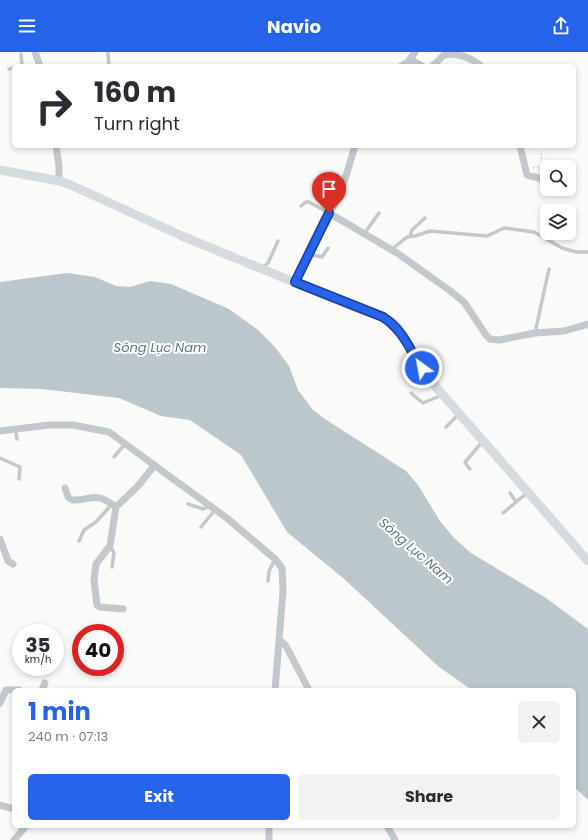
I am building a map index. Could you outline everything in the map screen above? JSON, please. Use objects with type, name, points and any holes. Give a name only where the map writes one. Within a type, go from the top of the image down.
[{"type":"street","points":[[35,52],[38,64]]},
{"type":"street","points":[[404,64],[416,52]]},
{"type":"street","points":[[434,64],[448,53],[462,53],[470,55],[479,64]]},
{"type":"street","points":[[410,59],[419,64]]},
{"type":"street","points":[[56,148],[59,166],[59,181]]},
{"type":"street","points":[[295,282],[342,189],[354,148]]},
{"type":"street","points":[[520,148],[526,176],[540,179]]},
{"type":"street","points":[[0,170],[59,181],[182,236],[383,317],[394,324],[403,334],[416,359],[442,394],[482,442],[588,561]]},
{"type":"street","points":[[329,213],[391,250],[464,302],[488,338],[499,340],[535,333],[564,331],[588,324]]},
{"type":"street","points":[[0,431],[73,425],[101,430],[115,435],[154,466],[252,538],[275,559],[283,573],[280,640],[275,688]]},
{"type":"street","points":[[123,609],[100,607],[96,601],[94,580],[96,564],[109,549],[114,505],[138,486],[154,466]]},
{"type":"street","points":[[65,488],[68,497],[72,500],[96,497],[114,505]]},
{"type":"street","points":[[0,539],[8,561],[13,564]]},
{"type":"street","points":[[280,640],[286,646],[308,688]]},
{"type":"street","points":[[0,703],[6,690],[12,690]]},
{"type":"street","points":[[0,805],[12,808]]},
{"type":"street","points":[[17,839],[25,828]]},
{"type":"street","points":[[269,828],[269,840]]},
{"type":"street","points":[[388,828],[395,840]]},
{"type":"lane","points":[[108,53],[109,64]]},
{"type":"lane","points":[[21,54],[22,64]]},
{"type":"lane","points":[[8,69],[12,68]]},
{"type":"lane","points":[[301,206],[306,202],[309,202],[329,213]]},
{"type":"lane","points":[[364,235],[378,213]]},
{"type":"lane","points":[[391,250],[410,236],[412,231],[425,218]]},
{"type":"lane","points":[[410,236],[437,230],[487,236],[504,228],[534,232],[562,248],[576,252],[588,252]]},
{"type":"lane","points":[[260,268],[268,263],[278,241]]},
{"type":"lane","points":[[309,254],[322,258],[328,248]]},
{"type":"lane","points":[[535,333],[548,269]]},
{"type":"lane","points":[[411,393],[423,403],[442,394]]},
{"type":"lane","points":[[446,426],[459,414]]},
{"type":"lane","points":[[16,429],[17,439]]},
{"type":"lane","points":[[470,469],[465,463],[482,442]]},
{"type":"lane","points":[[114,457],[126,443]]},
{"type":"lane","points":[[0,458],[20,467],[19,480]]},
{"type":"lane","points":[[503,513],[528,492]]},
{"type":"lane","points":[[510,493],[516,502]]},
{"type":"lane","points":[[188,504],[203,508],[212,508]]},
{"type":"lane","points":[[79,541],[84,530],[96,522],[114,505]]},
{"type":"lane","points":[[201,527],[212,508]]},
{"type":"lane","points":[[109,549],[112,549],[114,552],[112,567]]},
{"type":"lane","points":[[268,581],[269,571],[275,559]]},
{"type":"path","points":[[524,169],[542,166],[541,151]]},
{"type":"water","name":"Sông Lục Nam","points":[[67,273],[95,277],[116,286],[130,287],[150,281],[171,284],[229,309],[258,330],[275,347],[289,366],[298,390],[313,410],[406,471],[418,485],[440,521],[454,538],[471,553],[546,598],[588,629],[588,800],[576,789],[576,688],[469,688],[439,667],[343,578],[287,532],[241,455],[190,420],[161,416],[119,398],[42,389],[0,388],[0,282]]},
{"type":"route","points":[[329,213],[295,282],[354,307],[383,317],[394,324],[403,334],[422,368]]}]
